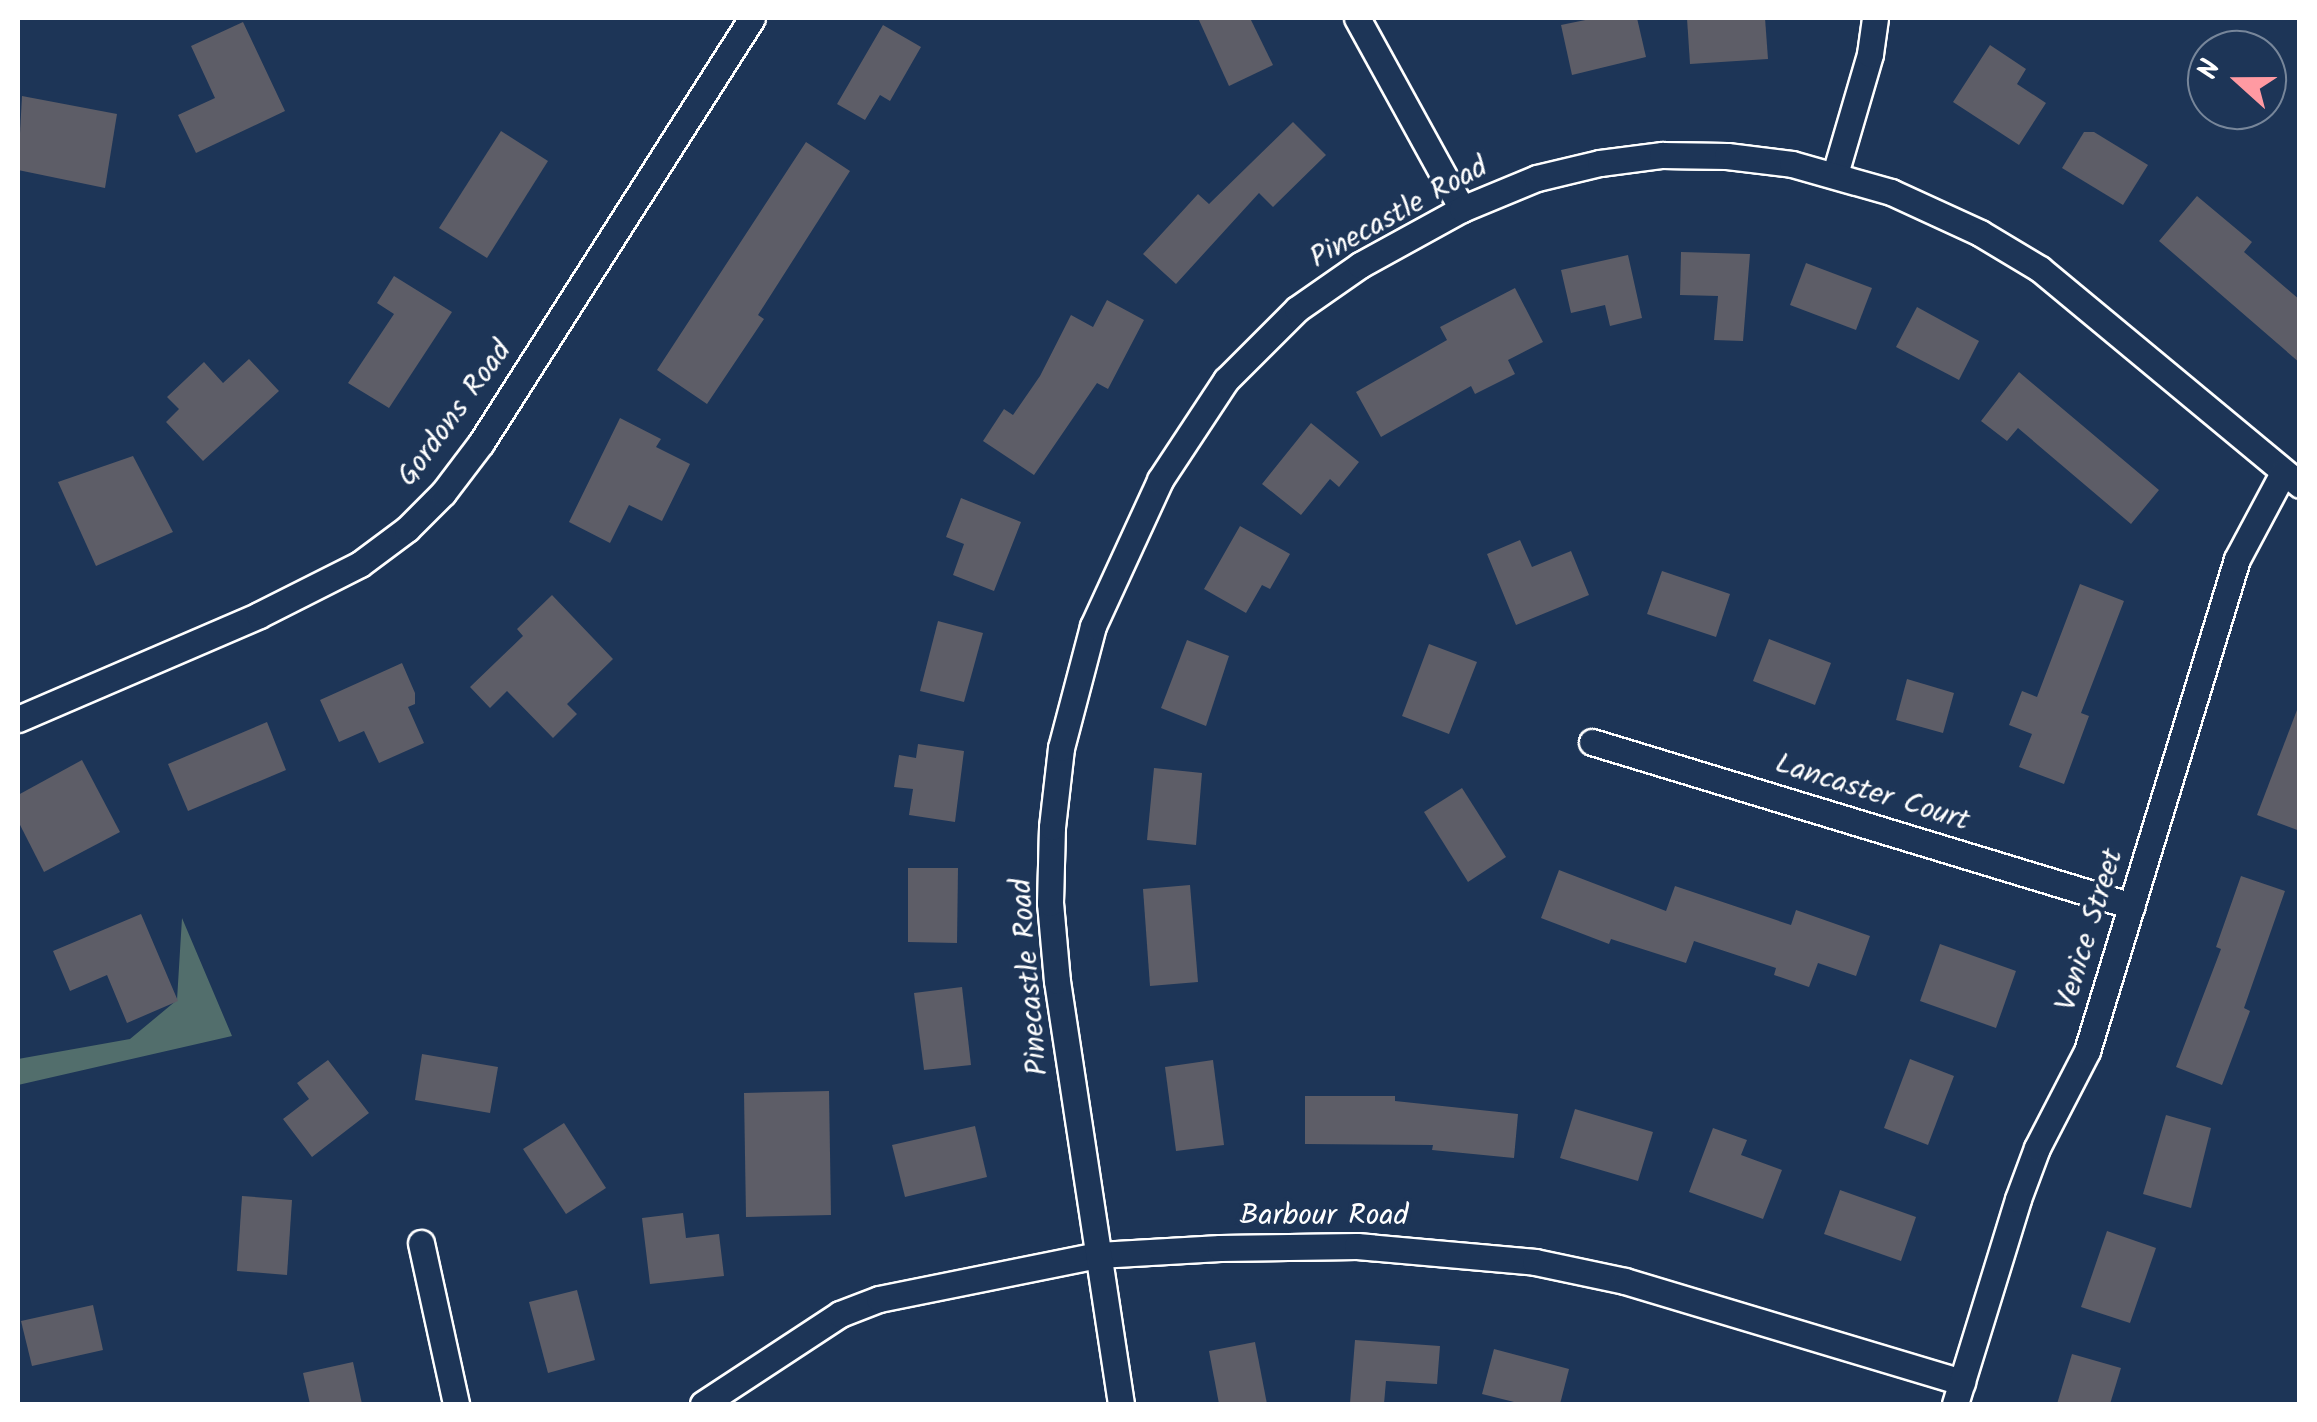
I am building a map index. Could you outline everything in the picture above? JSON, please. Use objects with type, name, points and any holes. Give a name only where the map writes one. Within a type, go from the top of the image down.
[{"type":"street","name":"Gordons Road","points":[[18,719],[259,615],[360,564],[407,529],[444,493],[481,442],[752,18]]},
{"type":"street","points":[[1357,18],[1462,209]]},
{"type":"street","points":[[1835,174],[1870,54],[1875,18]]},
{"type":"street","name":"Pinecastle Road","points":[[1121,1404],[1056,981],[1050,903],[1052,827],[1062,748],[1094,626],[1160,480],[1236,368],[1297,308],[1360,265],[1462,209],[1537,178],[1600,162],[1662,155],[1727,156],[1835,174],[1891,192],[1980,233],[2040,270],[2291,479]]},
{"type":"street","name":"Venice Street","points":[[1959,1393],[2018,1199],[2038,1148],[2087,1051],[2238,559],[2291,479]]},
{"type":"street","name":"Lancaster Court","points":[[1592,742],[2132,906]]},
{"type":"street","points":[[421,1243],[456,1404]]},
{"type":"street","name":"Barbour Road","points":[[703,1404],[840,1314],[879,1299],[1098,1255],[1357,1246],[1446,1250],[1535,1262],[1625,1281],[1959,1393]]},
{"type":"green space","points":[[182,918],[232,1036],[18,1085],[18,1059],[130,1039],[177,1000]]},
{"type":"building","points":[[1198,18],[1250,18],[1273,65],[1229,86]]},
{"type":"building","points":[[1595,18],[1637,18],[1646,57],[1572,75],[1561,25]]},
{"type":"building","points":[[1687,18],[1765,18],[1768,59],[1690,64]]},
{"type":"building","points":[[243,22],[285,111],[196,153],[178,115],[215,98],[191,46]]},
{"type":"building","points":[[883,25],[921,47],[890,101],[880,95],[865,120],[837,104]]},
{"type":"building","points":[[1990,45],[2026,69],[2017,84],[2046,103],[2019,145],[1953,102]]},
{"type":"building","points":[[22,96],[117,114],[105,188],[18,170]]},
{"type":"building","points":[[1293,122],[1326,155],[1273,207],[1259,193],[1176,284],[1143,254],[1198,194],[1209,204]]},
{"type":"building","points":[[501,131],[548,161],[487,258],[439,228]]},
{"type":"building","points":[[2084,132],[2094,132],[2148,165],[2123,205],[2062,168]]},
{"type":"building","points":[[806,142],[850,171],[758,315],[764,319],[707,404],[657,370]]},
{"type":"building","points":[[2197,196],[2252,242],[2244,252],[2300,300],[2300,363],[2159,241]]},
{"type":"building","points":[[1681,252],[1750,254],[1743,341],[1714,340],[1718,296],[1680,295]]},
{"type":"building","points":[[1628,255],[1642,318],[1610,326],[1605,305],[1571,313],[1561,270]]},
{"type":"building","points":[[1806,263],[1872,288],[1856,330],[1790,305]]},
{"type":"building","points":[[394,276],[452,312],[389,408],[348,383],[394,314],[377,303]]},
{"type":"building","points":[[1515,288],[1543,342],[1508,360],[1515,374],[1475,394],[1471,386],[1381,437],[1356,392],[1447,340],[1440,327]]},
{"type":"building","points":[[1107,300],[1144,320],[1108,389],[1097,383],[1034,475],[983,441],[1004,409],[1013,415],[1040,376],[1071,315],[1093,327]]},
{"type":"building","points":[[1917,307],[1979,341],[1959,380],[1896,347]]},
{"type":"building","points":[[249,359],[279,391],[203,461],[166,422],[179,409],[167,397],[204,362],[223,383]]},
{"type":"building","points":[[2019,372],[2159,490],[2131,524],[2018,428],[2007,441],[1981,421]]},
{"type":"building","points":[[620,418],[661,439],[656,447],[690,464],[662,521],[629,505],[610,543],[569,522]]},
{"type":"building","points":[[1311,423],[1359,462],[1339,487],[1330,479],[1301,515],[1262,484]]},
{"type":"building","points":[[133,456],[173,532],[96,566],[58,482]]},
{"type":"building","points":[[961,498],[1021,522],[994,591],[953,575],[964,544],[946,537]]},
{"type":"building","points":[[1240,526],[1290,554],[1270,589],[1262,585],[1246,613],[1204,589]]},
{"type":"building","points":[[1520,540],[1532,567],[1571,551],[1589,595],[1516,625],[1487,554]]},
{"type":"building","points":[[1662,571],[1730,594],[1716,637],[1647,614]]},
{"type":"building","points":[[2080,584],[2124,601],[2081,713],[2089,716],[2064,784],[2019,767],[2032,734],[2009,725],[2022,691],[2037,697]]},
{"type":"building","points":[[552,595],[613,659],[567,704],[577,714],[553,738],[507,691],[490,708],[470,687],[523,636],[517,629]]},
{"type":"building","points":[[938,621],[983,633],[964,702],[920,691]]},
{"type":"building","points":[[1769,639],[1831,663],[1815,705],[1753,681]]},
{"type":"building","points":[[1187,640],[1229,656],[1206,726],[1161,708]]},
{"type":"building","points":[[1429,644],[1477,662],[1449,734],[1402,716]]},
{"type":"building","points":[[402,663],[415,693],[415,704],[408,707],[424,743],[379,763],[364,731],[339,742],[320,700]]},
{"type":"building","points":[[1907,679],[1954,693],[1943,733],[1896,720]]},
{"type":"building","points":[[2297,710],[2300,711],[2300,831],[2257,815]]},
{"type":"building","points":[[267,722],[286,770],[188,811],[168,764]]},
{"type":"building","points":[[918,744],[964,751],[955,822],[909,815],[913,789],[894,787],[899,755],[916,758]]},
{"type":"building","points":[[82,760],[120,832],[44,872],[18,821],[18,795]]},
{"type":"building","points":[[1154,768],[1202,773],[1196,845],[1147,840]]},
{"type":"building","points":[[1462,788],[1506,857],[1468,882],[1424,812]]},
{"type":"building","points":[[908,868],[958,868],[957,943],[908,942]]},
{"type":"building","points":[[1559,870],[1666,911],[1675,886],[1791,925],[1796,910],[1870,936],[1856,976],[1818,963],[1809,987],[1774,975],[1776,968],[1694,941],[1686,963],[1611,939],[1609,944],[1541,918]]},
{"type":"building","points":[[2241,876],[2285,891],[2244,1008],[2250,1011],[2222,1085],[2176,1067],[2221,949],[2216,947]]},
{"type":"building","points":[[1190,885],[1198,982],[1150,986],[1143,889]]},
{"type":"building","points":[[141,914],[178,1001],[127,1023],[107,975],[70,991],[53,951]]},
{"type":"building","points":[[1940,944],[2016,971],[1996,1028],[1920,1001]]},
{"type":"building","points":[[962,987],[971,1065],[924,1070],[914,993]]},
{"type":"building","points":[[422,1054],[498,1067],[490,1113],[415,1100]]},
{"type":"building","points":[[1910,1059],[1954,1076],[1928,1145],[1884,1128]]},
{"type":"building","points":[[328,1060],[369,1113],[312,1157],[283,1119],[309,1099],[297,1083]]},
{"type":"building","points":[[1213,1060],[1224,1145],[1176,1151],[1165,1067]]},
{"type":"building","points":[[829,1091],[831,1215],[746,1217],[744,1093]]},
{"type":"building","points":[[1305,1096],[1395,1096],[1395,1101],[1518,1114],[1514,1158],[1432,1150],[1433,1145],[1305,1144]]},
{"type":"building","points":[[1575,1109],[1653,1132],[1638,1181],[1560,1158]]},
{"type":"building","points":[[2166,1115],[2211,1128],[2191,1208],[2143,1194]]},
{"type":"building","points":[[564,1123],[606,1188],[566,1214],[523,1149]]},
{"type":"building","points":[[975,1126],[987,1177],[905,1197],[892,1145]]},
{"type":"building","points":[[1713,1128],[1747,1140],[1741,1155],[1782,1170],[1763,1219],[1689,1192]]},
{"type":"building","points":[[1840,1190],[1916,1217],[1901,1261],[1824,1234]]},
{"type":"building","points":[[242,1196],[292,1200],[287,1275],[237,1271]]},
{"type":"building","points":[[683,1213],[686,1238],[719,1234],[724,1276],[650,1284],[642,1218]]},
{"type":"building","points":[[2107,1231],[2156,1248],[2130,1323],[2081,1307]]},
{"type":"building","points":[[577,1290],[595,1360],[548,1373],[529,1302]]},
{"type":"building","points":[[93,1305],[103,1350],[32,1366],[21,1321]]},
{"type":"building","points":[[1355,1340],[1440,1346],[1437,1384],[1386,1381],[1384,1404],[1350,1403]]},
{"type":"building","points":[[1255,1342],[1267,1404],[1219,1404],[1209,1351]]},
{"type":"building","points":[[1494,1349],[1569,1369],[1560,1404],[1522,1404],[1482,1394]]},
{"type":"building","points":[[2072,1354],[2121,1368],[2110,1404],[2057,1404]]},
{"type":"building","points":[[353,1362],[362,1404],[310,1404],[303,1373]]}]
